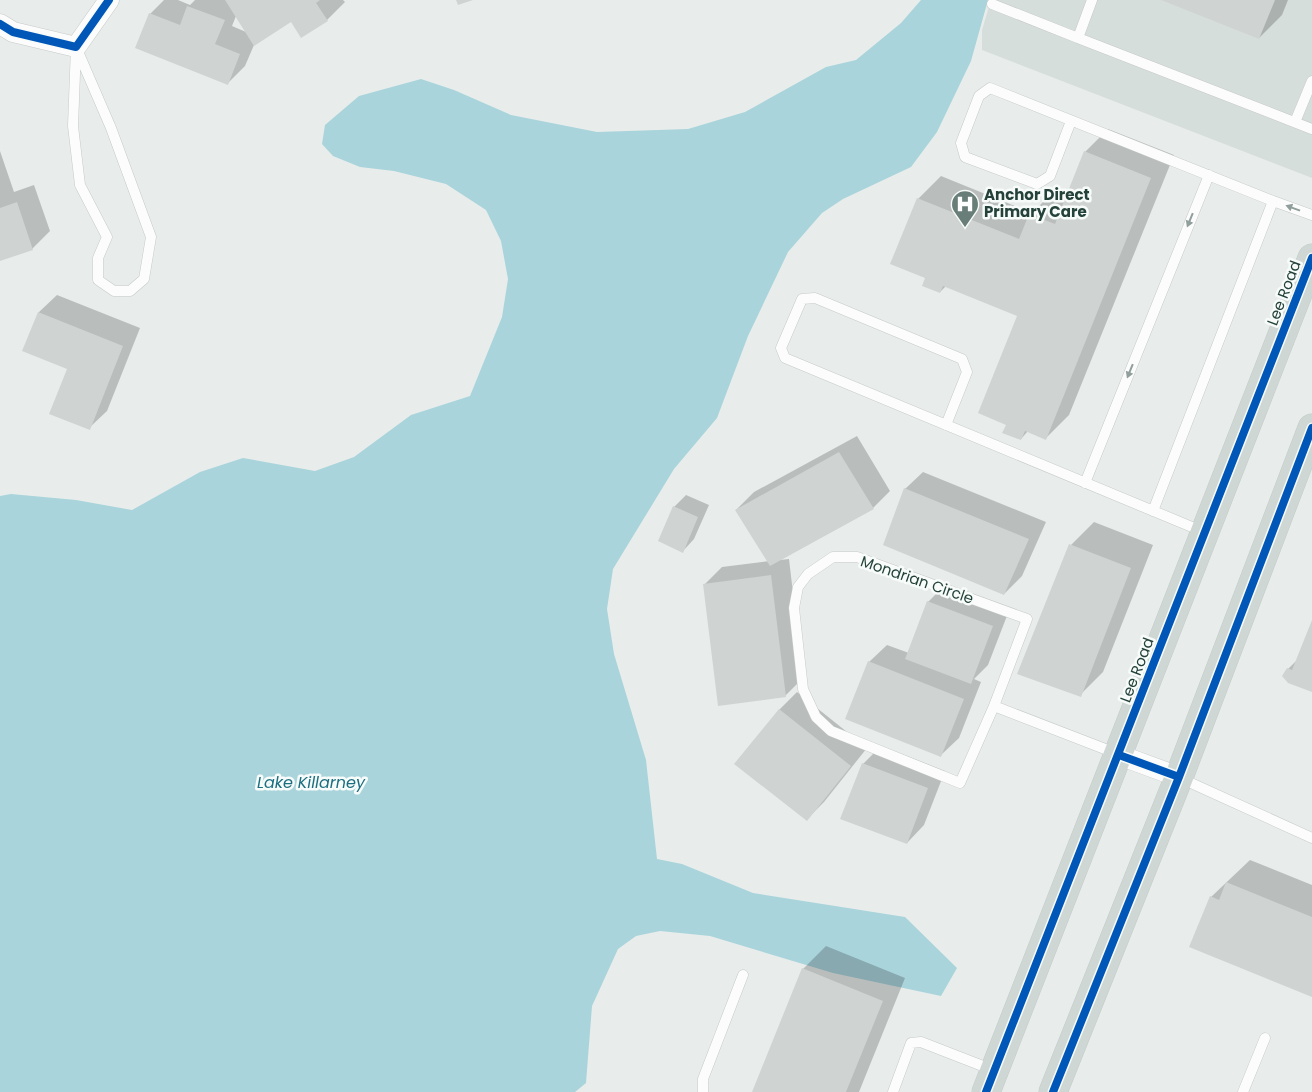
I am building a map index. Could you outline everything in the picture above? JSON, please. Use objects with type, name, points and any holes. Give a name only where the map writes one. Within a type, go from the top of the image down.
[{"type":"main road","name":"Lee Road","points":[[990,1081],[1312,258]]},
{"type":"main road","points":[[1053,1092],[1179,777],[1312,428]]},
{"type":"street","points":[[0,24],[13,32],[76,47],[109,0]]},
{"type":"street","points":[[1118,755],[1179,777]]},
{"type":"lane","points":[[1078,38],[1092,0]]},
{"type":"lane","points":[[992,4],[1312,129]]},
{"type":"lane","points":[[76,47],[110,128],[151,236],[144,279],[130,291],[114,291],[98,280],[98,258],[107,237],[80,185],[73,126],[76,47]]},
{"type":"lane","points":[[1295,122],[1312,81]]},
{"type":"lane","points":[[1071,121],[1050,176],[1038,184],[965,157],[961,143],[978,96],[990,88],[1312,215]]},
{"type":"lane","points":[[1085,483],[1209,175]]},
{"type":"lane","points":[[1153,511],[1273,201]]},
{"type":"lane","points":[[946,425],[967,372],[962,359],[815,298],[802,299],[781,348],[785,358],[1205,533]]},
{"type":"lane","name":"Mondrian Circle","points":[[833,557],[857,558],[1027,619],[994,706],[960,783],[831,731],[816,717],[804,689],[794,608],[798,587],[808,574],[833,557]]},
{"type":"lane","points":[[994,706],[1118,755]]},
{"type":"lane","points":[[1179,777],[1312,838]]},
{"type":"lane","points":[[702,1092],[703,1079],[743,975]]},
{"type":"lane","points":[[1243,1092],[1265,1038]]},
{"type":"lane","points":[[893,1092],[911,1044],[921,1042],[990,1081]]},
{"type":"shaded area","points":[[991,0],[1312,0],[1312,178],[982,50],[982,30]]},
{"type":"water","name":"Lake Killarney","points":[[921,0],[988,0],[971,61],[937,132],[911,167],[843,199],[822,213],[788,252],[748,336],[717,418],[674,469],[613,569],[607,609],[614,654],[646,760],[657,859],[682,864],[753,893],[905,917],[957,968],[941,996],[833,973],[710,936],[660,931],[636,936],[618,949],[592,1006],[586,1083],[575,1092],[0,1092],[0,496],[11,494],[76,500],[132,510],[200,472],[243,458],[315,471],[354,457],[411,415],[470,396],[502,317],[508,279],[501,241],[486,210],[446,184],[394,171],[360,167],[333,156],[322,144],[325,125],[359,96],[421,79],[454,90],[511,115],[597,132],[688,129],[745,112],[826,67],[856,60],[901,23]]},
{"type":"building","points":[[225,0],[320,0],[316,3],[328,21],[301,38],[291,22],[254,46]]},
{"type":"building","points":[[456,0],[473,0],[458,5]]},
{"type":"building","points":[[1161,0],[1275,0],[1259,39]]},
{"type":"building","points":[[187,6],[225,20],[215,44],[240,54],[228,85],[135,48],[149,13],[180,25]]},
{"type":"building","points":[[1084,151],[1151,178],[1046,440],[1025,431],[1021,440],[1002,433],[1006,425],[978,413],[1017,316],[943,286],[940,293],[922,286],[925,278],[890,264],[917,198],[1019,239],[1029,214],[1055,224]]},
{"type":"building","points":[[17,202],[33,250],[0,261],[0,208]]},
{"type":"building","points":[[38,312],[123,346],[90,430],[49,414],[67,369],[22,351]]},
{"type":"building","points":[[839,452],[874,509],[770,566],[735,510]]},
{"type":"building","points":[[904,488],[1029,539],[1004,595],[883,545]]},
{"type":"building","points":[[673,506],[698,517],[683,553],[658,541]]},
{"type":"building","points":[[1069,544],[1131,568],[1081,697],[1017,674]]},
{"type":"building","points":[[771,575],[786,697],[718,706],[703,584]]},
{"type":"building","points":[[927,601],[993,626],[971,684],[905,659]]},
{"type":"building","points":[[1312,620],[1312,692],[1288,683],[1282,676],[1287,668],[1292,670]]},
{"type":"building","points":[[868,661],[964,699],[941,757],[845,719]]},
{"type":"building","points":[[779,709],[851,766],[807,821],[734,764]]},
{"type":"building","points":[[862,763],[928,788],[907,844],[840,819]]},
{"type":"building","points":[[1226,882],[1312,917],[1312,997],[1189,947],[1210,896],[1219,900]]},
{"type":"building","points":[[802,968],[883,1001],[846,1092],[752,1092]]},
{"type":"cycle path","points":[[0,24],[13,32],[76,47],[109,0]]},
{"type":"cycle path","points":[[986,1092],[1312,258]]},
{"type":"cycle path","points":[[1053,1092],[1179,777],[1312,428]]},
{"type":"cycle path","points":[[1119,755],[1179,777]]},
{"type":"place","name":"Anchor Direct Primary Care","points":[[965,228]]}]
